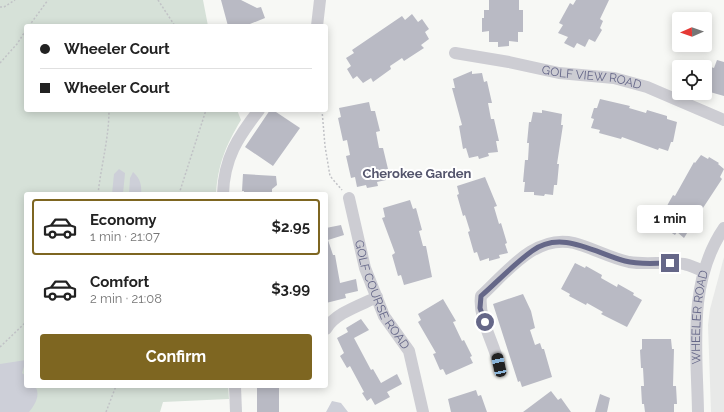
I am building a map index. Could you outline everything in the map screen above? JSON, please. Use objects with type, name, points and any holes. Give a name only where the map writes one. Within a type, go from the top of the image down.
[{"type":"street","points":[[317,24],[320,0]]},
{"type":"street","name":"GOLF VIEW ROAD","points":[[455,53],[509,62],[559,73],[614,78],[647,87],[724,120]]},
{"type":"street","points":[[223,192],[225,175],[233,147],[258,112]]},
{"type":"street","name":"GOLF COURSE ROAD","points":[[349,198],[365,268],[384,316],[409,351],[423,412]]},
{"type":"street","name":"WHEELER ROAD","points":[[698,412],[696,315],[704,271],[713,248],[724,228]]},
{"type":"street","points":[[499,365],[496,351],[480,308],[481,296],[532,250],[543,244],[564,241],[626,261],[638,263],[684,264],[704,271]]},
{"type":"street","points":[[328,325],[343,314],[377,297]]},
{"type":"street","points":[[235,388],[236,412]]},
{"type":"path","points":[[0,7],[4,7],[15,0]]},
{"type":"path","points":[[30,24],[48,0]]},
{"type":"path","points":[[158,0],[174,24]]},
{"type":"path","points":[[0,63],[17,44],[24,33]]},
{"type":"path","points":[[98,192],[101,169],[109,130],[109,112]]},
{"type":"path","points":[[180,192],[205,112]]},
{"type":"path","points":[[322,112],[324,146],[330,176],[349,198]]},
{"type":"path","points":[[0,347],[24,324]]},
{"type":"path","points":[[106,412],[115,388]]},
{"type":"shaded area","points":[[0,0],[203,0],[208,24],[24,24],[24,112],[238,112],[241,120],[224,155],[216,192],[24,192],[24,388],[228,388],[229,399],[163,402],[160,412],[0,412]]},
{"type":"shaded area","points":[[119,169],[125,173],[123,192],[112,192],[114,174]]},
{"type":"shaded area","points":[[133,172],[140,182],[141,192],[129,192],[130,178]]},
{"type":"shaded area","points":[[724,257],[724,412],[711,412],[708,325],[710,309]]},
{"type":"shaded area","points":[[24,360],[22,373],[24,374],[24,388],[37,389],[35,403],[29,412],[0,412],[0,364]]},
{"type":"shaded area","points":[[332,401],[341,403],[348,412],[326,412]]},
{"type":"building","points":[[221,0],[241,0],[257,8],[261,7],[265,18],[250,24],[227,24]]},
{"type":"building","points":[[489,0],[519,0],[519,10],[523,10],[523,32],[518,32],[518,42],[509,41],[509,46],[498,47],[498,42],[489,42],[489,31],[482,32],[482,18],[484,18],[484,10],[489,10]]},
{"type":"building","points":[[576,0],[609,0],[600,19],[603,21],[600,28],[602,30],[595,42],[589,39],[585,47],[577,43],[574,48],[564,43],[568,37],[558,33],[563,25],[559,23],[570,3],[573,5]]},
{"type":"building","points":[[412,14],[418,22],[422,19],[429,29],[425,32],[429,39],[421,45],[424,48],[404,61],[402,58],[390,66],[391,69],[373,82],[371,78],[363,83],[357,76],[353,79],[347,69],[351,66],[346,58],[354,53],[352,50],[402,16],[405,20]]},
{"type":"building","points":[[717,60],[724,62],[724,96],[712,93],[712,67],[714,68]]},
{"type":"building","points":[[472,71],[472,74],[482,73],[484,82],[487,81],[492,103],[488,103],[491,119],[494,119],[499,141],[496,141],[498,152],[488,153],[489,156],[479,159],[478,156],[469,158],[466,148],[463,149],[459,126],[462,125],[452,88],[455,88],[453,79]]},
{"type":"building","points":[[600,99],[630,106],[629,108],[646,113],[647,110],[667,116],[667,119],[677,122],[673,142],[671,142],[668,151],[659,148],[658,150],[622,137],[621,139],[599,133],[600,130],[591,128],[594,119],[591,118],[594,108],[597,108]]},
{"type":"building","points":[[369,102],[371,111],[375,111],[380,131],[376,132],[379,148],[383,148],[388,169],[384,170],[386,180],[377,182],[378,186],[367,188],[366,185],[357,187],[355,177],[351,178],[346,156],[350,155],[347,140],[343,141],[338,118],[341,117],[339,108]]},
{"type":"building","points":[[542,110],[562,114],[561,125],[563,125],[557,164],[559,164],[557,185],[554,185],[553,195],[545,194],[544,196],[534,195],[534,192],[524,192],[525,182],[523,182],[525,160],[528,160],[529,143],[527,143],[529,122],[531,122],[533,112],[542,113]]},
{"type":"building","points":[[269,112],[276,112],[300,128],[273,166],[245,147]]},
{"type":"building","points":[[701,155],[708,159],[709,157],[719,163],[718,164],[724,169],[720,177],[722,179],[701,211],[703,212],[691,231],[689,230],[684,238],[677,232],[675,235],[667,230],[669,228],[660,222],[665,215],[663,213],[673,195],[675,196],[694,162],[695,163]]},
{"type":"building","points":[[243,174],[276,176],[277,185],[272,189],[272,192],[242,191]]},
{"type":"building","points":[[485,177],[497,206],[494,207],[499,224],[501,223],[507,243],[505,244],[508,253],[499,255],[500,258],[489,261],[489,258],[480,261],[477,252],[474,253],[468,232],[470,231],[465,215],[463,216],[457,195],[459,194],[457,186]]},
{"type":"building","points":[[410,200],[413,209],[416,208],[422,230],[419,231],[423,246],[426,246],[432,277],[404,285],[401,275],[398,276],[392,255],[395,253],[382,218],[385,217],[383,208]]},
{"type":"building","points":[[341,225],[344,235],[328,240],[328,228]]},
{"type":"building","points":[[328,240],[333,255],[335,255],[340,283],[356,279],[358,291],[345,294],[346,298],[328,302]]},
{"type":"building","points":[[575,263],[585,268],[586,266],[602,275],[601,278],[617,287],[618,284],[634,293],[633,295],[642,300],[627,327],[601,314],[603,312],[587,303],[586,305],[569,296],[570,294],[561,289]]},
{"type":"building","points":[[523,294],[531,311],[535,328],[530,330],[535,345],[540,343],[542,349],[544,349],[552,377],[522,387],[520,381],[518,382],[493,304]]},
{"type":"building","points":[[443,299],[456,321],[453,322],[462,341],[464,340],[472,356],[470,357],[473,363],[446,375],[443,369],[440,370],[433,354],[436,353],[418,322],[421,320],[418,314]]},
{"type":"building","points":[[361,319],[369,330],[354,338],[371,370],[373,369],[381,383],[397,374],[402,384],[387,392],[390,397],[375,405],[371,398],[367,401],[362,393],[364,392],[350,366],[347,368],[340,356],[344,353],[337,338],[348,332],[346,328]]},
{"type":"building","points":[[642,339],[671,339],[672,349],[674,349],[673,386],[676,386],[677,404],[674,404],[674,412],[645,412],[644,404],[642,404],[641,386],[644,386],[640,350],[642,349]]},
{"type":"building","points":[[257,388],[279,388],[279,412],[257,412]]},
{"type":"building","points":[[476,390],[478,396],[481,395],[487,412],[451,412],[448,399]]},
{"type":"building","points":[[551,391],[558,400],[561,398],[571,412],[523,412]]},
{"type":"building","points":[[600,394],[610,398],[607,412],[595,412]]},
{"type":"district","name":"Cherokee Garden","points":[[417,173]]},
{"type":"route","points":[[485,322],[480,308],[481,296],[532,250],[543,244],[564,241],[626,261],[651,264],[670,263]]}]
